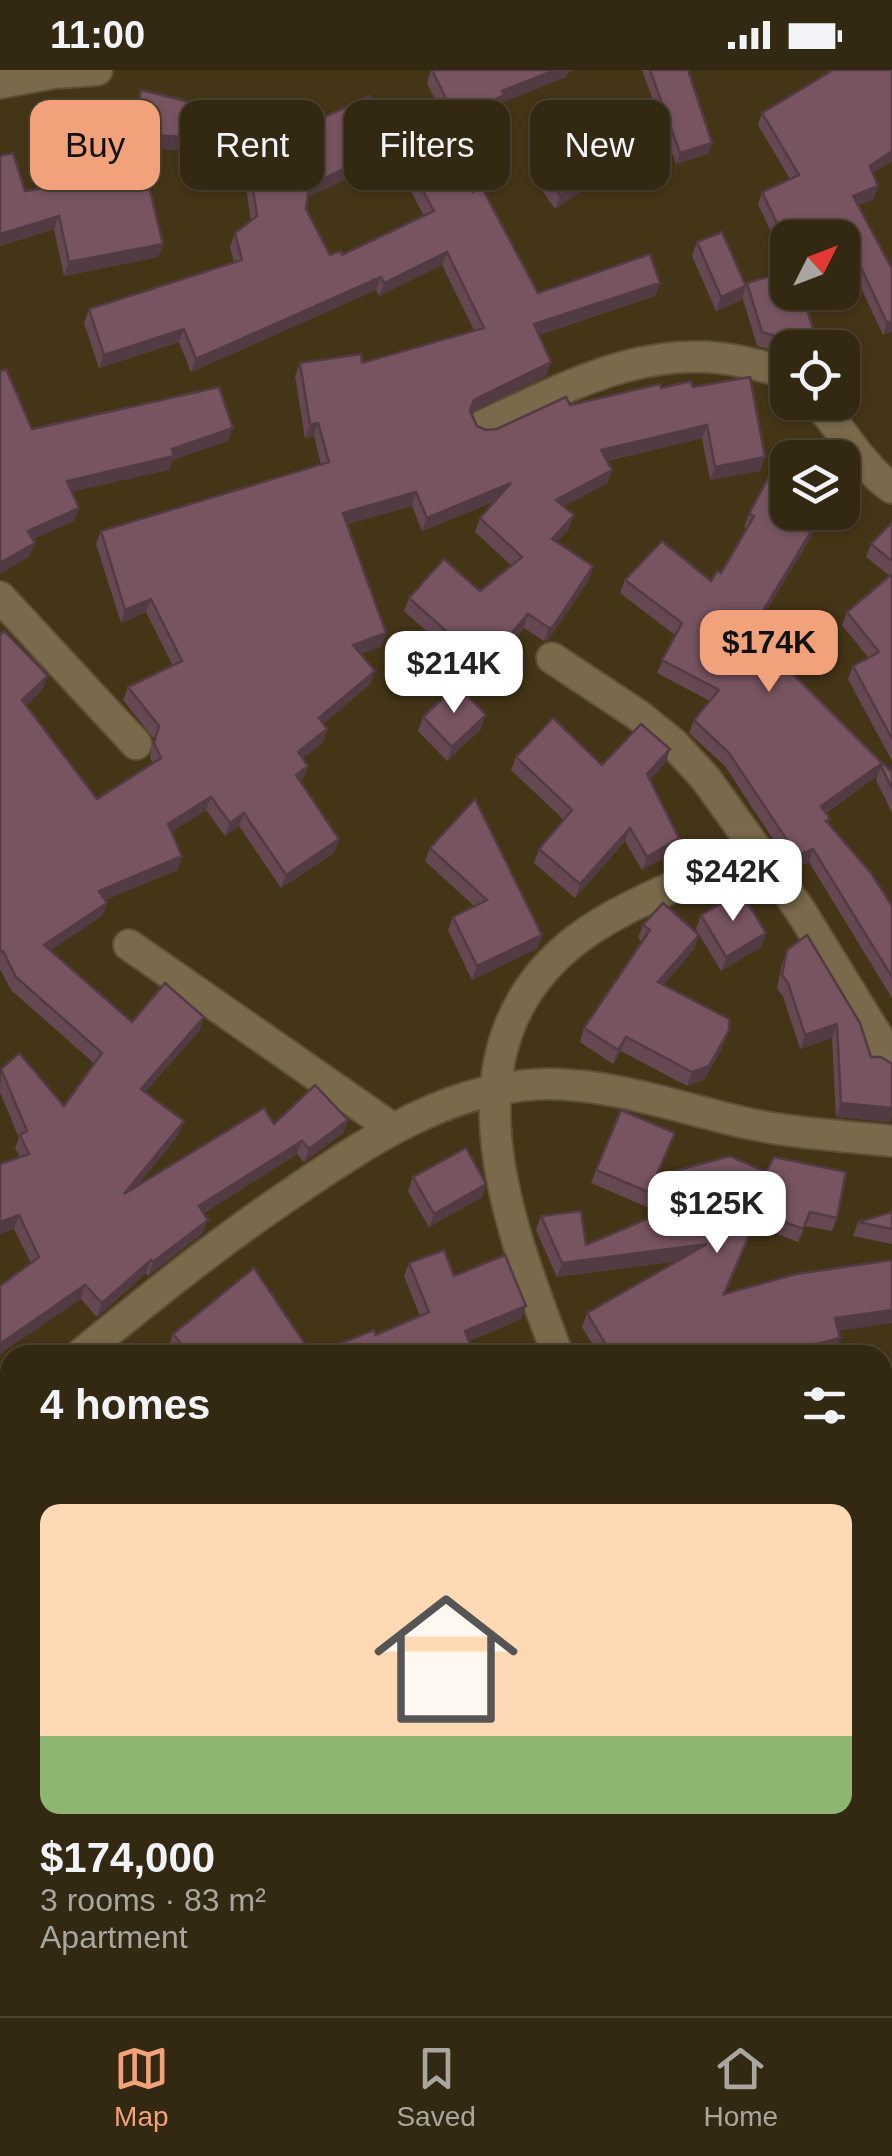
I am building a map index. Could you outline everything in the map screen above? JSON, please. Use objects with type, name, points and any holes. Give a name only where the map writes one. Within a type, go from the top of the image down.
[{"type":"street","points":[[0,83],[97,70]]},
{"type":"street","points":[[484,424],[635,362],[676,355],[718,356],[770,368]]},
{"type":"street","points":[[833,420],[870,472],[892,488]]},
{"type":"street","points":[[0,596],[136,744]]},
{"type":"street","points":[[552,658],[600,686],[674,744],[706,779],[800,910],[892,1060]]},
{"type":"street","points":[[554,1345],[502,1192],[496,1139],[497,1088],[509,1022],[530,988],[585,934],[618,914],[759,850]]},
{"type":"street","points":[[129,945],[392,1128]]},
{"type":"street","points":[[92,1345],[226,1238],[392,1128],[445,1104],[497,1088],[548,1084],[600,1088],[744,1122],[892,1141]]},
{"type":"building","points":[[432,70],[555,70],[502,91],[504,95],[494,100],[447,100]]},
{"type":"building","points":[[650,70],[688,70],[712,143],[680,153],[670,125],[670,100],[661,100]]},
{"type":"building","points":[[833,70],[892,70],[892,151],[870,166],[878,186],[853,196],[892,269],[892,321],[887,323],[860,265],[860,220],[775,220],[762,192],[799,175],[762,113]]},
{"type":"building","points":[[141,90],[182,100],[180,137],[160,136],[160,100],[139,100]]},
{"type":"building","points":[[344,108],[344,169],[324,178],[324,117]]},
{"type":"building","points":[[13,153],[25,191],[150,190],[163,244],[69,262],[59,216],[0,234],[0,156]]},
{"type":"building","points":[[253,190],[308,190],[306,209],[330,255],[341,251],[342,255],[434,211],[422,190],[483,190],[538,293],[650,254],[660,283],[534,324],[551,362],[474,400],[470,411],[477,426],[497,429],[566,397],[570,405],[660,384],[661,388],[691,381],[693,387],[750,377],[765,457],[715,467],[707,425],[601,450],[612,470],[556,500],[574,515],[552,539],[593,566],[553,627],[528,614],[484,665],[409,598],[444,559],[480,591],[522,557],[480,518],[511,483],[427,518],[416,492],[343,513],[386,633],[353,645],[375,671],[319,718],[327,729],[298,752],[308,766],[296,775],[339,839],[286,875],[244,813],[230,823],[211,797],[168,824],[182,856],[99,891],[107,903],[44,945],[132,1022],[165,983],[204,1017],[141,1089],[184,1121],[124,1194],[264,1108],[274,1124],[315,1085],[348,1120],[309,1149],[302,1141],[199,1206],[208,1220],[151,1260],[102,1303],[85,1285],[0,1344],[0,1286],[39,1257],[19,1215],[0,1222],[0,1164],[29,1154],[20,1135],[27,1131],[1,1069],[19,1053],[64,1106],[102,1053],[16,977],[3,951],[0,952],[0,635],[4,631],[48,676],[22,700],[97,799],[161,758],[154,743],[159,726],[128,687],[182,661],[151,599],[125,610],[101,531],[329,462],[318,423],[310,425],[300,363],[361,354],[362,363],[484,328],[447,252],[384,283],[381,277],[196,359],[184,329],[104,355],[89,309],[242,260],[235,233],[257,216]]},
{"type":"building","points":[[722,232],[746,286],[721,297],[697,242]]},
{"type":"building","points":[[770,276],[770,310],[807,310],[813,330],[762,332],[747,283]]},
{"type":"building","points":[[6,369],[32,429],[219,387],[233,428],[172,449],[174,456],[67,481],[79,508],[28,531],[35,543],[0,563],[0,372]]},
{"type":"building","points":[[770,474],[770,530],[812,530],[752,629],[798,659],[790,671],[882,763],[821,806],[830,819],[826,821],[871,873],[892,906],[892,977],[813,849],[801,854],[791,846],[729,753],[694,720],[719,690],[662,660],[682,623],[625,580],[662,541],[711,581],[717,571],[721,573],[754,516],[749,514]]},
{"type":"building","points":[[892,522],[892,561],[871,544]]},
{"type":"building","points":[[892,574],[892,739],[853,666],[879,652],[847,612]]},
{"type":"building","points":[[457,685],[486,715],[452,747],[423,717]]},
{"type":"building","points":[[553,718],[602,765],[641,724],[670,749],[647,774],[679,838],[647,857],[630,828],[580,884],[539,849],[572,810],[516,757]]},
{"type":"building","points":[[884,764],[892,772],[892,789],[881,766]]},
{"type":"building","points":[[475,799],[542,935],[477,966],[453,917],[487,900],[430,848]]},
{"type":"building","points":[[741,892],[766,933],[726,957],[701,915]]},
{"type":"building","points":[[663,903],[699,935],[658,982],[729,1019],[729,1030],[709,1066],[692,1072],[626,1037],[618,1050],[584,1028],[650,930],[643,925]]},
{"type":"building","points":[[807,935],[860,1023],[871,1057],[881,1057],[892,1064],[892,1108],[841,1103],[837,1024],[805,1035],[782,975],[787,950]]},
{"type":"building","points":[[621,1110],[675,1133],[656,1176],[730,1156],[766,1172],[774,1157],[846,1172],[837,1218],[810,1212],[803,1229],[759,1212],[724,1294],[796,1274],[892,1260],[892,1310],[835,1318],[840,1338],[812,1345],[606,1345],[587,1313],[707,1244],[562,1263],[541,1216],[581,1211],[586,1245],[680,1205],[596,1170]]},
{"type":"building","points":[[466,1148],[486,1184],[434,1214],[413,1177]]},
{"type":"building","points":[[892,1212],[892,1229],[858,1222]]},
{"type":"building","points":[[444,1250],[454,1276],[505,1255],[526,1306],[465,1331],[470,1345],[339,1345],[374,1330],[376,1335],[429,1312],[409,1263]]},
{"type":"building","points":[[254,1268],[306,1345],[182,1345],[173,1334]]}]
